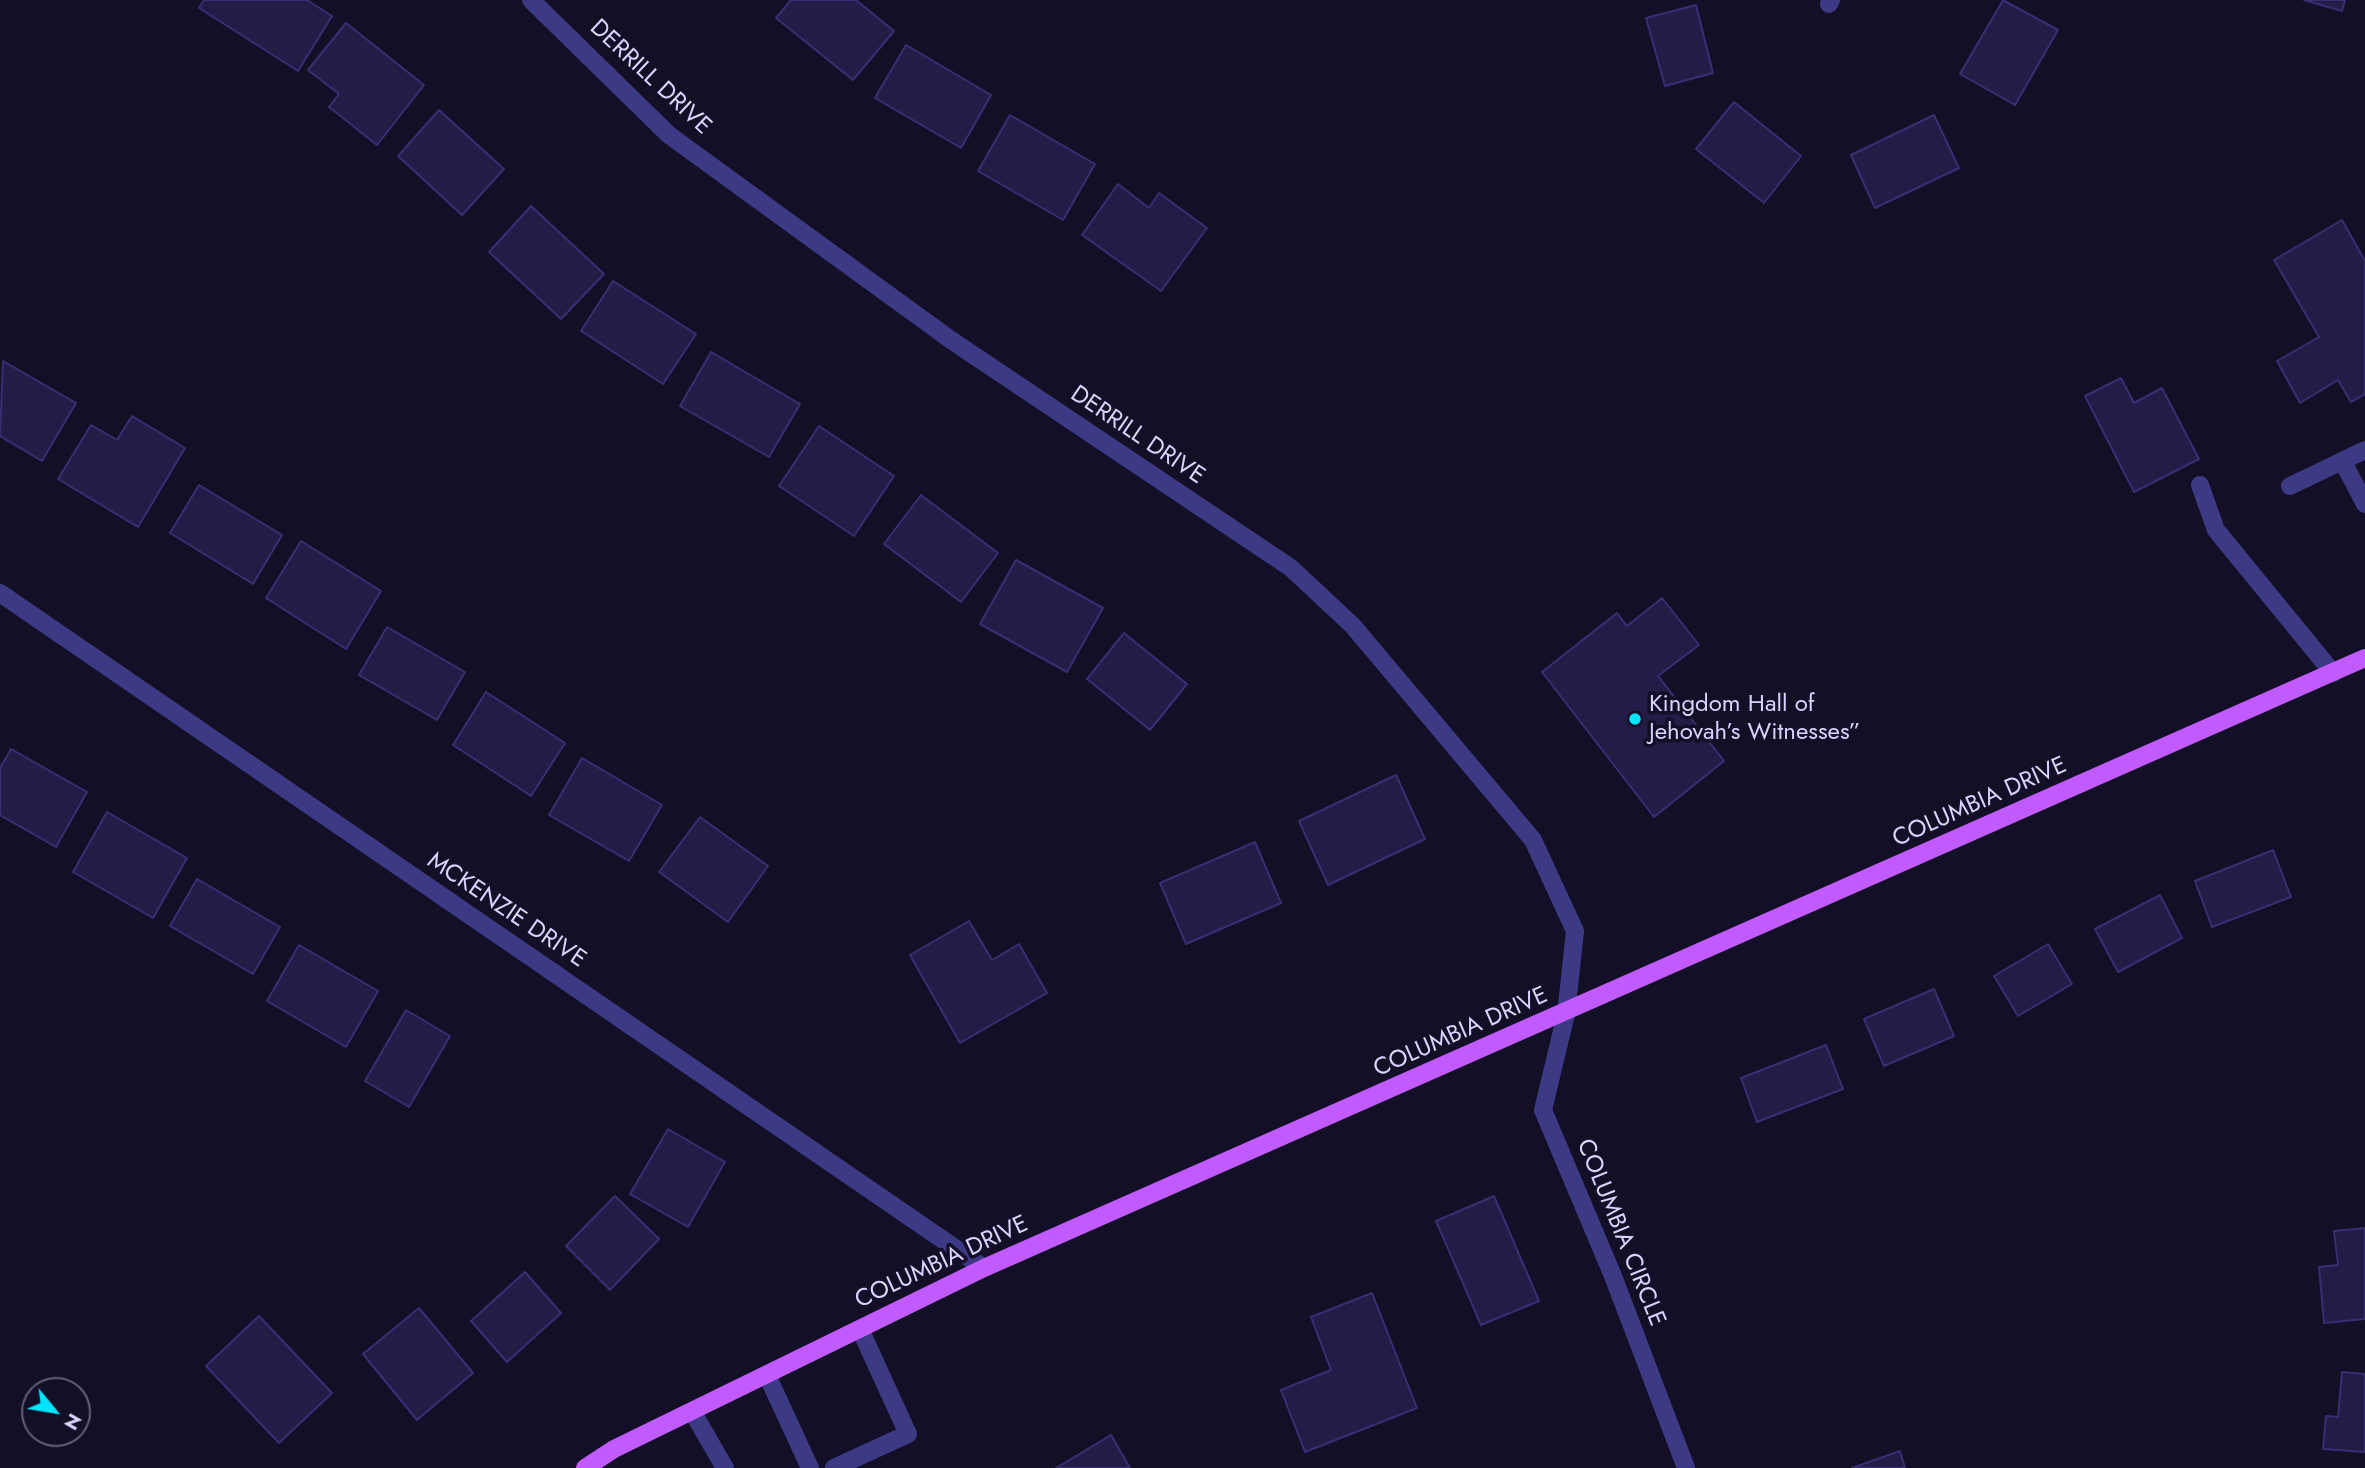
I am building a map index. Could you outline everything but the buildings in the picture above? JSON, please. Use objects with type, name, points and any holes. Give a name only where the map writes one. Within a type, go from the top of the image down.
[{"type":"main road","name":"COLUMBIA DRIVE","points":[[585,1468],[614,1449],[984,1268],[1566,1014],[2365,658]]},
{"type":"street","name":"DERRILL DRIVE","points":[[531,0],[668,135],[951,340],[1291,568],[1353,626],[1533,840],[1575,930],[1566,1014]]},
{"type":"street","points":[[2290,486],[2365,450]]},
{"type":"street","points":[[2343,462],[2365,504]]},
{"type":"street","points":[[2200,485],[2216,530],[2333,673]]},
{"type":"street","name":"MCKENZIE DRIVE","points":[[0,593],[984,1268]]},
{"type":"street","name":"COLUMBIA CIRCLE","points":[[1566,1014],[1543,1110],[1613,1276],[1686,1468]]},
{"type":"street","points":[[834,1468],[908,1434],[860,1329]]},
{"type":"street","points":[[767,1375],[810,1468]]},
{"type":"street","points":[[692,1411],[725,1468]]},
{"type":"place","name":"Kingdom Hall of Jehovah’s Witnesses”","points":[[1635,719]]}]
